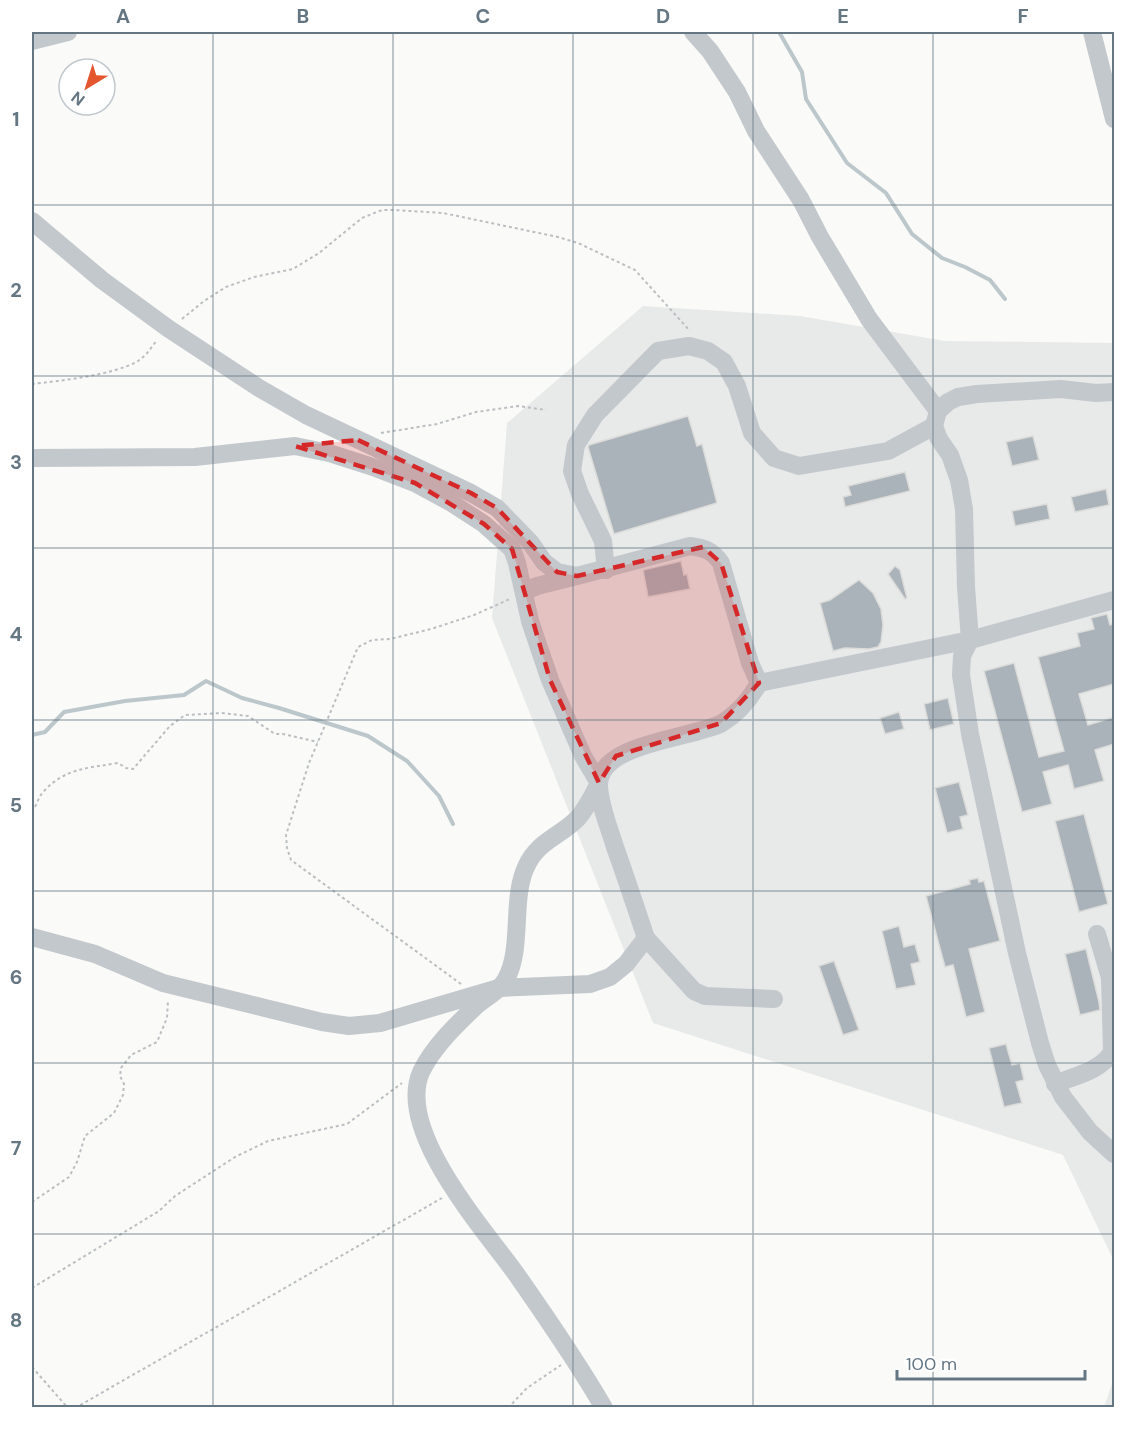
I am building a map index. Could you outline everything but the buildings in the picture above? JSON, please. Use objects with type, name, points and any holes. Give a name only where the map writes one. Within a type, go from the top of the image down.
[{"type":"street","points":[[32,40],[68,32]]},
{"type":"street","points":[[693,32],[710,51],[737,92],[756,131],[801,200],[820,237],[869,319],[936,418],[939,439],[950,455],[964,509],[970,640],[962,656],[961,675],[970,734],[1017,952],[1040,1043],[1055,1084],[1090,1132],[1114,1154]]},
{"type":"street","points":[[1092,32],[1114,119]]},
{"type":"street","points":[[32,221],[102,280],[169,329],[259,388],[306,415],[471,493],[497,508],[530,542],[544,562]]},
{"type":"street","points":[[606,570],[603,541],[580,494],[572,471],[576,445],[595,415],[658,351],[689,346],[708,351],[724,362],[737,386],[752,433],[774,458],[799,466],[888,451],[936,418],[948,402],[958,397],[1061,389],[1096,393],[1114,392]]},
{"type":"street","points":[[32,458],[195,457],[358,440]]},
{"type":"street","points":[[295,446],[329,453],[415,483],[484,524],[512,549],[544,562],[557,572],[577,576]]},
{"type":"street","points":[[524,592],[537,586],[606,570],[690,546],[703,547],[714,554],[721,564],[750,663],[759,683]]},
{"type":"street","points":[[512,549],[530,621],[550,680],[583,756],[599,783],[601,806],[646,938],[694,991],[705,996],[774,999]]},
{"type":"street","points":[[759,683],[970,640],[1114,600]]},
{"type":"street","points":[[604,1407],[573,1356],[454,1191],[422,1128],[416,1106],[416,1088],[422,1072],[447,1036],[507,978],[512,961],[520,890],[525,868],[537,849],[577,819],[587,806],[606,766],[616,756],[722,723],[752,696],[759,683]]},
{"type":"street","points":[[1055,1084],[1098,1067],[1107,1060],[1112,1052],[1110,978],[1097,934]]},
{"type":"street","points":[[32,937],[95,954],[172,985],[322,1022],[349,1026],[380,1023],[499,988],[590,984],[610,977],[626,964],[646,938]]},
{"type":"path","points":[[32,384],[91,375],[126,366],[138,360],[169,329],[226,287],[254,277],[293,269],[319,253],[362,218],[382,210],[443,213],[578,243],[635,270],[708,351]]},
{"type":"path","points":[[358,440],[369,435],[437,424],[476,412],[518,406],[546,410]]},
{"type":"path","points":[[475,994],[291,860],[286,835],[306,773],[358,647],[372,640],[390,639],[463,618],[524,592]]},
{"type":"path","points":[[32,812],[41,794],[48,787],[78,769],[118,763],[126,768],[134,769],[170,726],[184,715],[226,713],[248,716],[275,734],[318,742]]},
{"type":"path","points":[[32,1202],[69,1177],[77,1162],[85,1136],[114,1113],[123,1095],[124,1084],[120,1076],[121,1068],[131,1055],[157,1042],[167,1018],[168,1001],[165,999],[172,985]]},
{"type":"path","points":[[32,1288],[159,1211],[175,1196],[235,1157],[268,1141],[347,1124],[400,1084],[422,1072]]},
{"type":"path","points":[[75,1407],[454,1191]]},
{"type":"path","points":[[508,1407],[527,1388],[573,1356]]},
{"type":"path","points":[[32,1367],[68,1407]]},
{"type":"highlighted area","points":[[358,440],[471,493],[497,508],[557,572],[577,576],[703,547],[721,563],[759,683],[721,723],[616,756],[599,783],[550,680],[512,549],[484,524],[415,483],[295,446]]},
{"type":"shaded area","points":[[643,306],[800,316],[945,341],[1114,343],[1114,1261],[1063,1155],[653,1023],[492,618],[507,423]]},
{"type":"shaded area","points":[[1114,1378],[1114,1407],[1104,1407]]},
{"type":"waterway","points":[[779,32],[802,72],[806,99],[847,163],[886,193],[912,234],[942,258],[990,280],[1005,299]]},
{"type":"waterway","points":[[32,735],[45,732],[64,712],[125,701],[184,695],[206,681],[242,698],[368,736],[407,761],[439,796],[453,824]]}]
